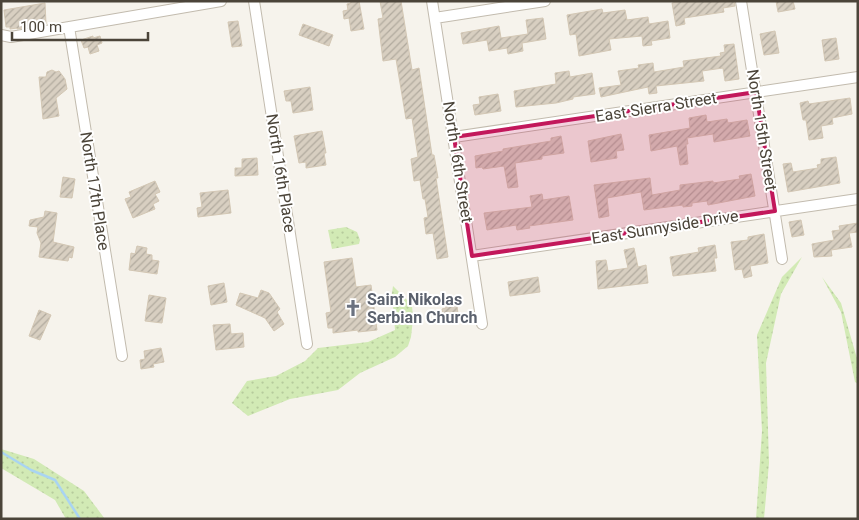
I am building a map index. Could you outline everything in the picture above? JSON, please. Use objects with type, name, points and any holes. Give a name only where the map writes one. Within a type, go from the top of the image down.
[{"type":"street","points":[[1,35],[11,37],[221,1]]},
{"type":"street","name":"North 16th Place","points":[[254,1],[307,344]]},
{"type":"street","name":"North 16th Street","points":[[432,1],[482,324]]},
{"type":"street","points":[[435,18],[545,1]]},
{"type":"street","name":"North 15th Street","points":[[742,1],[782,259]]},
{"type":"street","name":"North 17th Place","points":[[69,27],[122,356]]},
{"type":"street","name":"East Sierra Street","points":[[454,137],[858,76]]},
{"type":"street","name":"East Sunnyside Drive","points":[[472,256],[858,199]]},
{"type":"highlighted area","points":[[756,92],[775,211],[472,256],[454,137]]},
{"type":"green space","points":[[346,227],[357,232],[360,240],[359,244],[332,249],[328,230]]},
{"type":"green space","points":[[802,257],[781,294],[766,363],[769,463],[764,519],[756,519],[762,431],[757,335],[782,277]]},
{"type":"green space","points":[[822,277],[841,303],[858,362],[858,384],[855,382],[841,312]]},
{"type":"green space","points":[[393,286],[412,305],[413,319],[408,346],[395,357],[360,373],[338,390],[290,399],[248,416],[232,403],[247,381],[276,376],[305,361],[318,348],[368,342],[395,330]]},
{"type":"green space","points":[[1,449],[34,459],[84,491],[105,519],[66,519],[55,500],[1,468]]},
{"type":"building","points":[[350,1],[359,1],[364,29],[351,31],[349,18],[344,19],[343,11],[348,10],[347,4],[351,3]]},
{"type":"building","points":[[380,1],[401,1],[412,70],[419,68],[432,155],[434,155],[438,178],[436,178],[448,257],[437,259],[433,233],[426,234],[424,218],[428,217],[425,199],[423,199],[420,180],[414,181],[411,159],[418,157],[412,118],[406,119],[396,59],[383,61],[378,19],[383,18]]},
{"type":"building","points":[[681,1],[734,1],[735,6],[723,8],[724,12],[684,18],[685,24],[676,26],[672,3]]},
{"type":"building","points":[[776,1],[793,1],[795,9],[778,12]]},
{"type":"building","points":[[45,3],[46,24],[17,29],[6,27],[4,10]]},
{"type":"building","points":[[602,9],[603,13],[625,10],[627,20],[648,17],[649,24],[668,21],[670,38],[651,41],[652,45],[643,46],[642,36],[609,39],[611,50],[579,56],[576,34],[570,35],[567,15]]},
{"type":"building","points":[[543,18],[546,39],[522,43],[523,51],[508,54],[507,48],[489,51],[487,40],[463,44],[461,33],[499,26],[501,38],[528,34],[526,20]]},
{"type":"building","points":[[238,21],[242,46],[232,47],[228,22]]},
{"type":"building","points":[[303,24],[333,35],[329,46],[299,35]]},
{"type":"building","points":[[775,31],[779,53],[764,55],[760,34]]},
{"type":"building","points":[[93,36],[93,38],[100,36],[102,43],[97,45],[99,51],[90,54],[88,47],[84,48],[81,40]]},
{"type":"building","points":[[836,38],[839,59],[825,61],[822,40]]},
{"type":"building","points":[[734,44],[739,79],[725,81],[723,68],[702,71],[704,81],[656,86],[657,93],[649,94],[648,87],[601,97],[599,88],[621,85],[618,71],[639,68],[638,65],[653,63],[654,72],[684,67],[683,61],[721,56],[720,53],[725,52],[724,45]]},
{"type":"building","points":[[52,70],[59,71],[65,79],[67,89],[56,98],[59,116],[43,119],[39,77],[46,77],[47,72]]},
{"type":"building","points":[[569,71],[570,77],[592,73],[595,94],[573,97],[573,99],[556,103],[516,107],[514,91],[556,84],[555,73]]},
{"type":"building","points":[[310,87],[313,110],[293,113],[291,101],[286,101],[284,91]]},
{"type":"building","points":[[498,94],[501,111],[475,115],[473,105],[480,104],[479,97]]},
{"type":"building","points":[[850,98],[852,114],[832,118],[833,124],[821,126],[823,138],[809,140],[806,120],[803,120],[800,103],[808,101],[809,104]]},
{"type":"building","points":[[706,115],[707,122],[727,119],[728,123],[747,120],[750,136],[714,142],[713,134],[687,138],[688,164],[680,165],[677,146],[651,151],[649,135],[690,128],[689,118]]},
{"type":"building","points":[[322,131],[326,165],[306,168],[306,162],[299,163],[294,136]]},
{"type":"building","points":[[621,134],[624,150],[616,151],[617,158],[591,162],[588,141]]},
{"type":"building","points":[[561,136],[564,153],[515,163],[518,187],[508,188],[504,166],[476,168],[475,156],[551,141],[551,138]]},
{"type":"building","points":[[836,157],[840,183],[788,192],[783,164],[791,163],[793,172],[818,168],[817,165],[821,164],[821,159]]},
{"type":"building","points":[[257,158],[258,175],[235,176],[235,168],[242,168],[242,159]]},
{"type":"building","points":[[751,174],[755,196],[708,205],[707,201],[692,203],[692,206],[683,207],[683,205],[644,210],[641,192],[607,198],[609,216],[599,218],[594,185],[650,178],[652,195],[680,190],[680,185],[740,179],[739,176]]},
{"type":"building","points":[[63,177],[75,179],[72,198],[60,197]]},
{"type":"building","points":[[155,181],[160,192],[155,194],[159,201],[153,204],[155,209],[133,218],[125,199],[131,197],[129,192]]},
{"type":"building","points":[[228,190],[231,213],[198,217],[197,208],[202,207],[200,193]]},
{"type":"building","points":[[542,194],[543,200],[569,196],[573,220],[529,226],[530,228],[517,230],[516,225],[487,230],[484,213],[532,207],[530,196]]},
{"type":"building","points":[[45,211],[57,213],[53,242],[74,247],[72,258],[69,257],[68,261],[39,257],[41,243],[37,233],[38,227],[29,226],[30,220],[44,217]]},
{"type":"building","points":[[801,220],[804,235],[792,237],[789,222]]},
{"type":"building","points":[[858,223],[858,232],[849,233],[852,247],[831,250],[832,256],[814,257],[812,244],[834,240],[832,231],[840,230],[839,226]]},
{"type":"building","points":[[764,234],[768,263],[750,266],[752,276],[744,278],[742,269],[735,270],[731,242],[748,240],[748,237]]},
{"type":"building","points":[[715,245],[716,271],[673,276],[670,257],[699,252],[698,248]]},
{"type":"building","points":[[137,246],[147,248],[146,254],[152,255],[152,260],[159,261],[157,274],[129,270],[131,253],[135,254]]},
{"type":"building","points":[[634,248],[638,267],[646,265],[648,283],[598,289],[596,261],[606,260],[608,271],[628,268],[624,250]]},
{"type":"building","points":[[352,258],[356,287],[371,285],[377,330],[333,333],[333,328],[328,328],[326,313],[331,312],[324,262]]},
{"type":"building","points":[[538,277],[540,292],[510,296],[508,282]]},
{"type":"building","points":[[224,283],[227,302],[211,305],[208,286]]},
{"type":"building","points":[[261,290],[269,293],[280,309],[277,312],[284,324],[274,331],[265,318],[236,305],[240,293],[258,298]]},
{"type":"building","points":[[149,295],[166,298],[162,323],[145,321]]},
{"type":"building","points":[[456,296],[458,314],[443,316],[442,309],[446,308],[445,297]]},
{"type":"building","points":[[39,310],[51,315],[40,340],[29,336]]},
{"type":"building","points":[[230,324],[231,334],[243,333],[244,347],[216,350],[213,325]]},
{"type":"building","points":[[161,348],[164,362],[153,364],[154,367],[141,369],[140,360],[145,359],[144,351]]},
{"type":"waterway","points":[[1,452],[31,470],[55,480],[80,519]]},
{"type":"place","name":"Saint Nikolas Serbian Church","points":[[353,308]]}]
